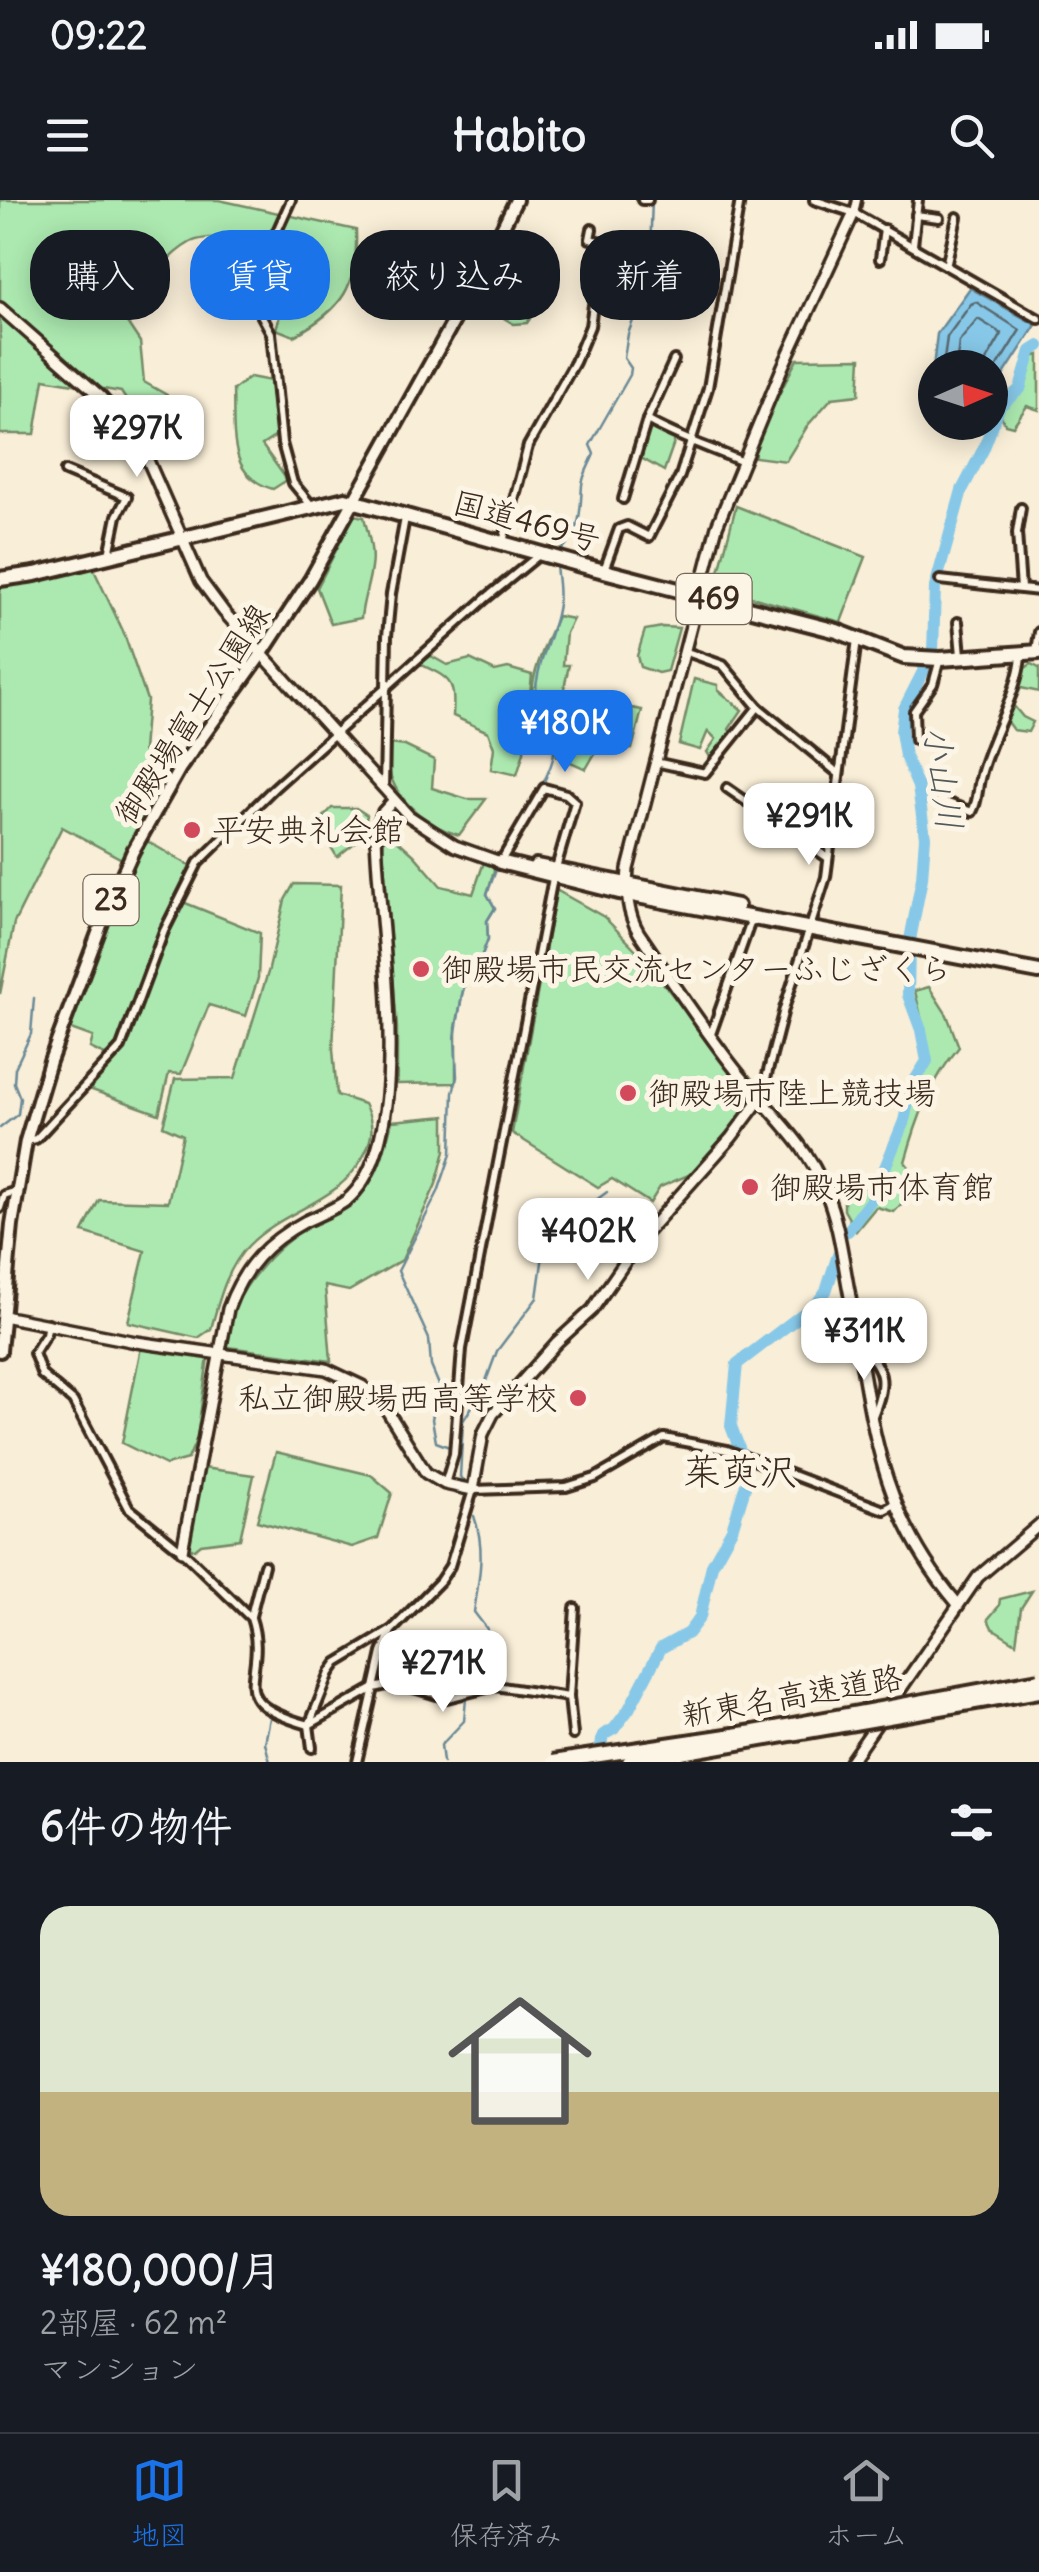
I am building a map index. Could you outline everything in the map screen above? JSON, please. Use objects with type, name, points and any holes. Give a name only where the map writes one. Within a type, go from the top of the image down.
[{"type":"highway","name":"国道469号","points":[[0,579],[311,505],[353,501],[857,638],[904,657],[962,658],[1038,652]]},
{"type":"highway","points":[[500,862],[752,917],[812,925]]},
{"type":"highway","points":[[627,889],[1039,969]]},
{"type":"highway","name":"新東名高速道路","points":[[553,1762],[663,1747],[1039,1680]]},
{"type":"highway","name":"新東名高速道路","points":[[629,1762],[1039,1691]]},
{"type":"main road","name":"御殿場富士公園線","points":[[0,1351],[16,1192],[26,1141],[50,1061],[109,904],[133,851],[180,768],[310,580],[476,281],[516,200]]},
{"type":"street","points":[[291,200],[252,287],[252,298],[271,333],[282,443],[289,470],[293,483],[311,505]]},
{"type":"street","points":[[604,571],[620,529],[627,526],[649,537],[680,476],[716,356],[740,200]]},
{"type":"street","points":[[814,200],[854,212],[1039,319]]},
{"type":"street","points":[[848,200],[854,212]]},
{"type":"street","points":[[857,200],[717,526],[654,762],[627,889],[630,914],[639,933],[735,1069],[808,1153],[826,1190],[837,1226],[878,1452],[895,1504],[930,1571],[957,1603]]},
{"type":"street","points":[[913,246],[918,200]]},
{"type":"street","points":[[916,214],[939,218]]},
{"type":"street","points":[[946,266],[956,217]]},
{"type":"street","points":[[880,259],[884,228]]},
{"type":"street","points":[[503,543],[528,446],[576,362],[590,326],[602,242],[590,239],[592,229]]},
{"type":"street","points":[[0,308],[120,416],[139,440],[180,538],[202,581],[224,612],[394,800],[436,836],[500,862],[544,788],[566,794],[576,802],[554,873],[462,1350],[454,1450],[445,1484]]},
{"type":"street","points":[[624,498],[648,420],[674,360]]},
{"type":"street","points":[[648,420],[676,437],[691,439],[743,462]]},
{"type":"street","points":[[64,470],[127,497],[116,516],[109,556]]},
{"type":"street","points":[[1021,508],[1016,534],[1021,590]]},
{"type":"street","points":[[384,789],[391,594],[405,516]]},
{"type":"street","points":[[26,1141],[36,1139],[121,1047],[164,932],[198,863],[237,822],[540,554]]},
{"type":"street","points":[[940,580],[1039,591]]},
{"type":"street","points":[[958,622],[962,658]]},
{"type":"street","points":[[1038,652],[1039,632]]},
{"type":"street","points":[[312,1748],[309,1724],[337,1663],[391,1630],[450,1566],[474,1490],[483,1434],[493,1414],[557,1342],[592,1310],[641,1239],[731,1138],[761,1098],[828,859],[857,638]]},
{"type":"street","points":[[682,651],[723,665],[758,707],[839,774]]},
{"type":"street","points":[[940,800],[972,812],[978,800],[980,775],[1018,675],[1021,654]]},
{"type":"street","points":[[915,740],[914,710],[933,684],[933,659]]},
{"type":"street","points":[[654,762],[705,774],[758,707]]},
{"type":"street","points":[[727,788],[828,859]]},
{"type":"street","points":[[182,1551],[236,1284],[271,1242],[348,1199],[372,1162],[382,1132],[389,1050],[376,830],[383,812],[394,800]]},
{"type":"street","points":[[711,1034],[752,917]]},
{"type":"street","points":[[0,1208],[4,1195],[16,1192]]},
{"type":"street","points":[[2,1316],[136,1342],[326,1369],[362,1386],[382,1404],[426,1473],[445,1484],[474,1490],[566,1487],[595,1478],[664,1438],[727,1450],[884,1510],[895,1504]]},
{"type":"street","points":[[48,1323],[34,1352],[42,1375],[73,1401],[118,1493],[129,1508],[182,1551],[251,1618],[255,1631],[253,1693],[260,1705],[275,1715],[309,1724],[374,1688],[397,1683],[447,1698],[495,1686],[569,1696]]},
{"type":"street","points":[[860,1345],[876,1359],[882,1380],[882,1394],[872,1418]]},
{"type":"street","points":[[850,1762],[957,1603],[978,1577],[1039,1525]]},
{"type":"street","points":[[251,1618],[264,1566]]},
{"type":"street","points":[[573,1735],[569,1696],[575,1608]]},
{"type":"street","points":[[357,1762],[391,1630]]},
{"type":"green space","points":[[0,200],[219,200],[356,230],[350,230],[350,281],[330,311],[330,230],[190,230],[190,243],[170,259],[170,230],[30,230],[30,320],[125,320],[140,342],[144,382],[167,395],[173,411],[166,445],[145,429],[121,392],[44,379],[35,434],[0,434]]},
{"type":"green space","points":[[279,320],[319,320],[294,336],[276,329]]},
{"type":"green space","points":[[1039,355],[1039,410],[1027,406],[1013,426],[1008,425],[1008,404],[1024,386],[1029,358]]},
{"type":"green space","points":[[861,358],[859,395],[832,398],[808,425],[786,461],[755,457],[754,444],[797,359]]},
{"type":"green space","points":[[250,377],[271,381],[276,436],[262,445],[287,480],[273,489],[247,474],[236,450],[233,390]]},
{"type":"green space","points":[[647,420],[676,437],[664,471],[637,456]]},
{"type":"green space","points":[[736,506],[866,557],[841,622],[715,587]]},
{"type":"green space","points":[[354,515],[364,517],[372,555],[361,618],[331,624],[317,588]]},
{"type":"green space","points":[[93,568],[123,631],[147,700],[143,751],[169,770],[122,859],[62,827],[14,923],[0,994],[0,586]]},
{"type":"green space","points":[[557,616],[573,619],[566,633],[563,665],[569,665],[558,716],[566,729],[571,727],[585,737],[608,723],[599,702],[642,710],[632,749],[624,750],[611,733],[586,769],[557,756],[532,697],[539,662]]},
{"type":"green space","points":[[679,628],[667,671],[658,673],[640,667],[637,656],[645,630]]},
{"type":"green space","points":[[431,656],[447,665],[470,659],[495,671],[508,668],[532,675],[524,752],[517,775],[491,769],[494,748],[488,732],[453,716],[449,682],[420,664]]},
{"type":"green space","points":[[1031,664],[1039,668],[1039,692],[1021,688],[1013,705],[1033,722],[1028,732],[1013,730],[1004,718],[1024,669]]},
{"type":"green space","points":[[694,679],[718,685],[718,690],[742,710],[729,729],[731,733],[710,757],[707,752],[716,739],[708,731],[700,750],[679,744]]},
{"type":"green space","points":[[390,744],[405,746],[434,760],[432,788],[467,799],[486,799],[459,835],[428,821],[402,797],[390,773]]},
{"type":"green space","points":[[332,808],[356,808],[367,815],[362,837],[337,857],[317,824]]},
{"type":"green space","points":[[385,829],[441,886],[473,894],[484,862],[496,864],[487,894],[495,908],[487,921],[488,939],[477,968],[466,979],[462,995],[456,1028],[456,1083],[397,1084]]},
{"type":"green space","points":[[145,840],[194,868],[178,900],[260,933],[258,978],[246,1016],[209,1005],[181,1074],[169,1073],[159,1114],[89,1089],[115,1060],[90,1048],[93,1037],[68,1028],[117,898]]},
{"type":"green space","points":[[294,884],[341,885],[333,1049],[337,1095],[364,1104],[371,1129],[367,1148],[341,1184],[263,1232],[241,1254],[225,1284],[211,1329],[198,1338],[128,1322],[145,1251],[83,1232],[99,1200],[168,1202],[183,1135],[163,1126],[175,1079],[235,1078],[269,969],[285,900]]},
{"type":"green space","points":[[556,890],[604,917],[641,955],[751,1095],[750,1105],[691,1174],[660,1187],[650,1203],[612,1179],[598,1187],[512,1133]]},
{"type":"green space","points":[[929,987],[947,1015],[959,1047],[926,1102],[905,1162],[921,1182],[894,1212],[876,1207],[856,1231],[844,1210],[844,1199],[875,1181],[930,1056],[915,991]]},
{"type":"green space","points":[[445,1116],[445,1151],[436,1184],[402,1260],[349,1291],[325,1286],[331,1361],[228,1347],[233,1313],[252,1279],[292,1238],[359,1198],[376,1171],[392,1121]]},
{"type":"green space","points":[[141,1347],[208,1357],[197,1438],[188,1459],[166,1465],[122,1443]]},
{"type":"green space","points":[[276,1452],[371,1475],[392,1493],[378,1538],[352,1547],[257,1521]]},
{"type":"green space","points":[[203,1468],[254,1475],[240,1539],[186,1549]]},
{"type":"green space","points":[[1032,1591],[1021,1608],[1016,1643],[992,1628],[988,1619],[1000,1599]]},
{"type":"water","points":[[970,288],[1036,325],[1008,368],[1008,350],[935,350],[937,334]]},
{"type":"waterway","points":[[559,552],[567,545],[578,522],[583,481],[594,454],[590,445],[630,375],[631,368],[624,358],[628,334],[649,278],[652,200]]},
{"type":"waterway","name":"小山川","points":[[848,1231],[873,1197],[904,1121],[912,1085],[927,1061],[908,995],[909,945],[922,878],[925,837],[918,787],[905,756],[901,732],[904,709],[933,652],[935,587],[962,490],[1000,406],[1020,389],[1031,351],[1039,346]]},
{"type":"waterway","points":[[541,788],[553,759],[554,745],[538,710],[536,689],[558,604],[556,565]]},
{"type":"waterway","points":[[502,852],[537,795]]},
{"type":"waterway","points":[[460,1451],[436,1442],[432,1419],[439,1385],[431,1366],[429,1339],[398,1271],[438,1192],[451,1154],[457,1077],[455,1038],[466,979],[477,968],[488,939],[487,921],[495,908],[487,894],[496,870]]},
{"type":"waterway","points":[[0,1128],[18,1114],[20,1098],[14,1083],[15,1068],[31,1034],[34,998]]},
{"type":"waterway","points":[[468,1483],[460,1477],[463,1421],[483,1389],[497,1351],[537,1298],[543,1255],[554,1231],[607,1192]]},
{"type":"waterway","name":"小山川","points":[[598,1762],[603,1735],[614,1729],[629,1709],[661,1648],[688,1633],[700,1617],[712,1565],[732,1529],[747,1481],[731,1426],[737,1364],[817,1303],[826,1291],[838,1255]]},
{"type":"waterway","points":[[474,1516],[481,1552],[474,1612],[487,1629],[493,1665],[481,1683]]},
{"type":"waterway","points":[[443,1762],[441,1745],[464,1721],[466,1698]]},
{"type":"waterway","points":[[270,1718],[265,1743],[270,1762]]},
{"type":"place","name":"平安典礼会館","points":[[192,830]]},
{"type":"place","name":"御殿場市民交流センターふじざくら","points":[[421,969]]},
{"type":"place","name":"御殿場市陸上競技場","points":[[628,1093]]},
{"type":"place","name":"御殿場市体育館","points":[[750,1187]]},
{"type":"place","name":"私立御殿場西高等学校","points":[[578,1398]]},
{"type":"district","name":"茱萸沢","points":[[740,1472]]}]
